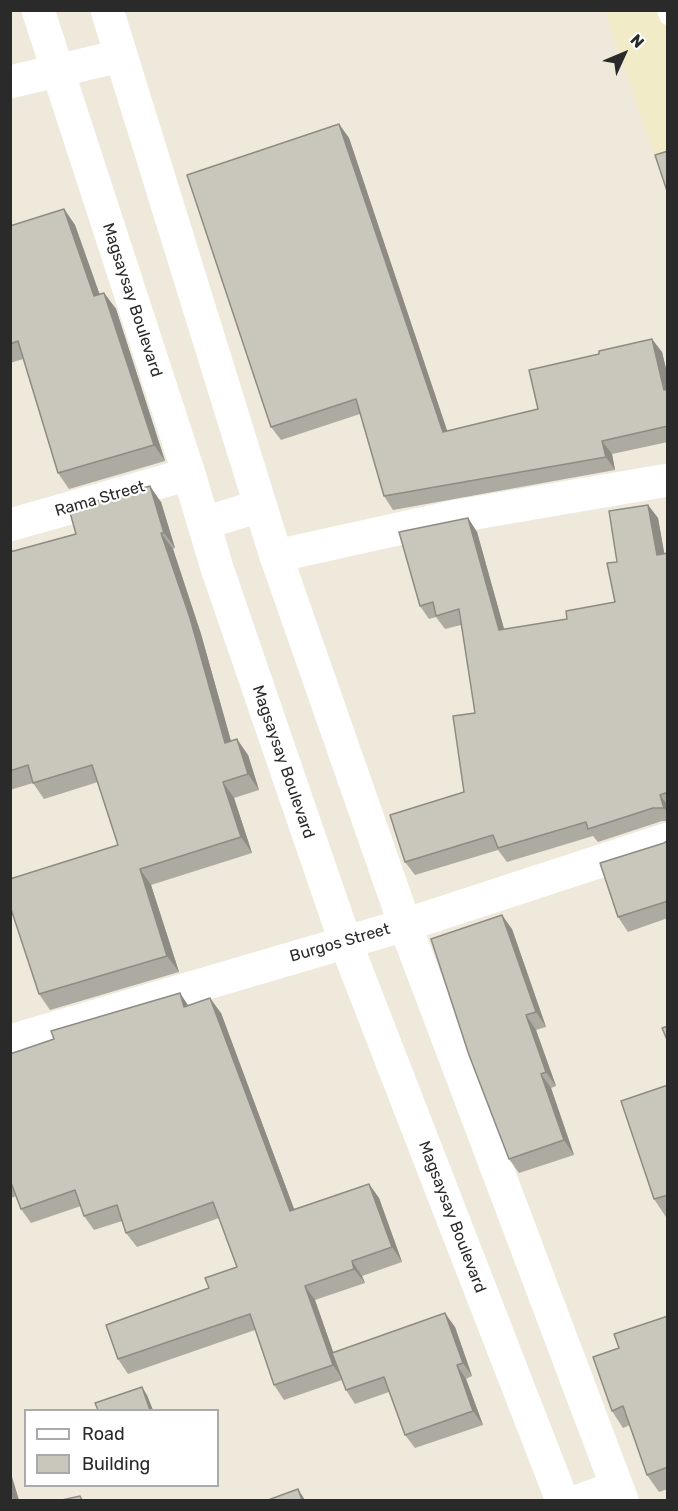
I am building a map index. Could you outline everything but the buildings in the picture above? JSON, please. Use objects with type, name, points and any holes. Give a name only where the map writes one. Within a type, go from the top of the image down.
[{"type":"street","name":"Magsaysay Boulevard","points":[[38,10],[225,591],[345,941],[562,1500]]},
{"type":"street","points":[[106,10],[276,556],[405,925],[620,1494],[581,1500]]},
{"type":"street","points":[[10,82],[120,56]]},
{"type":"street","name":"Rama Street","points":[[10,525],[189,474]]},
{"type":"street","points":[[276,556],[452,516],[668,480]]},
{"type":"street","points":[[204,523],[260,506]]},
{"type":"street","name":"Burgos Street","points":[[10,1041],[405,925],[668,839]]},
{"type":"lane","points":[[666,10],[668,16]]},
{"type":"shaded area","points":[[605,11],[667,11],[667,193]]}]
